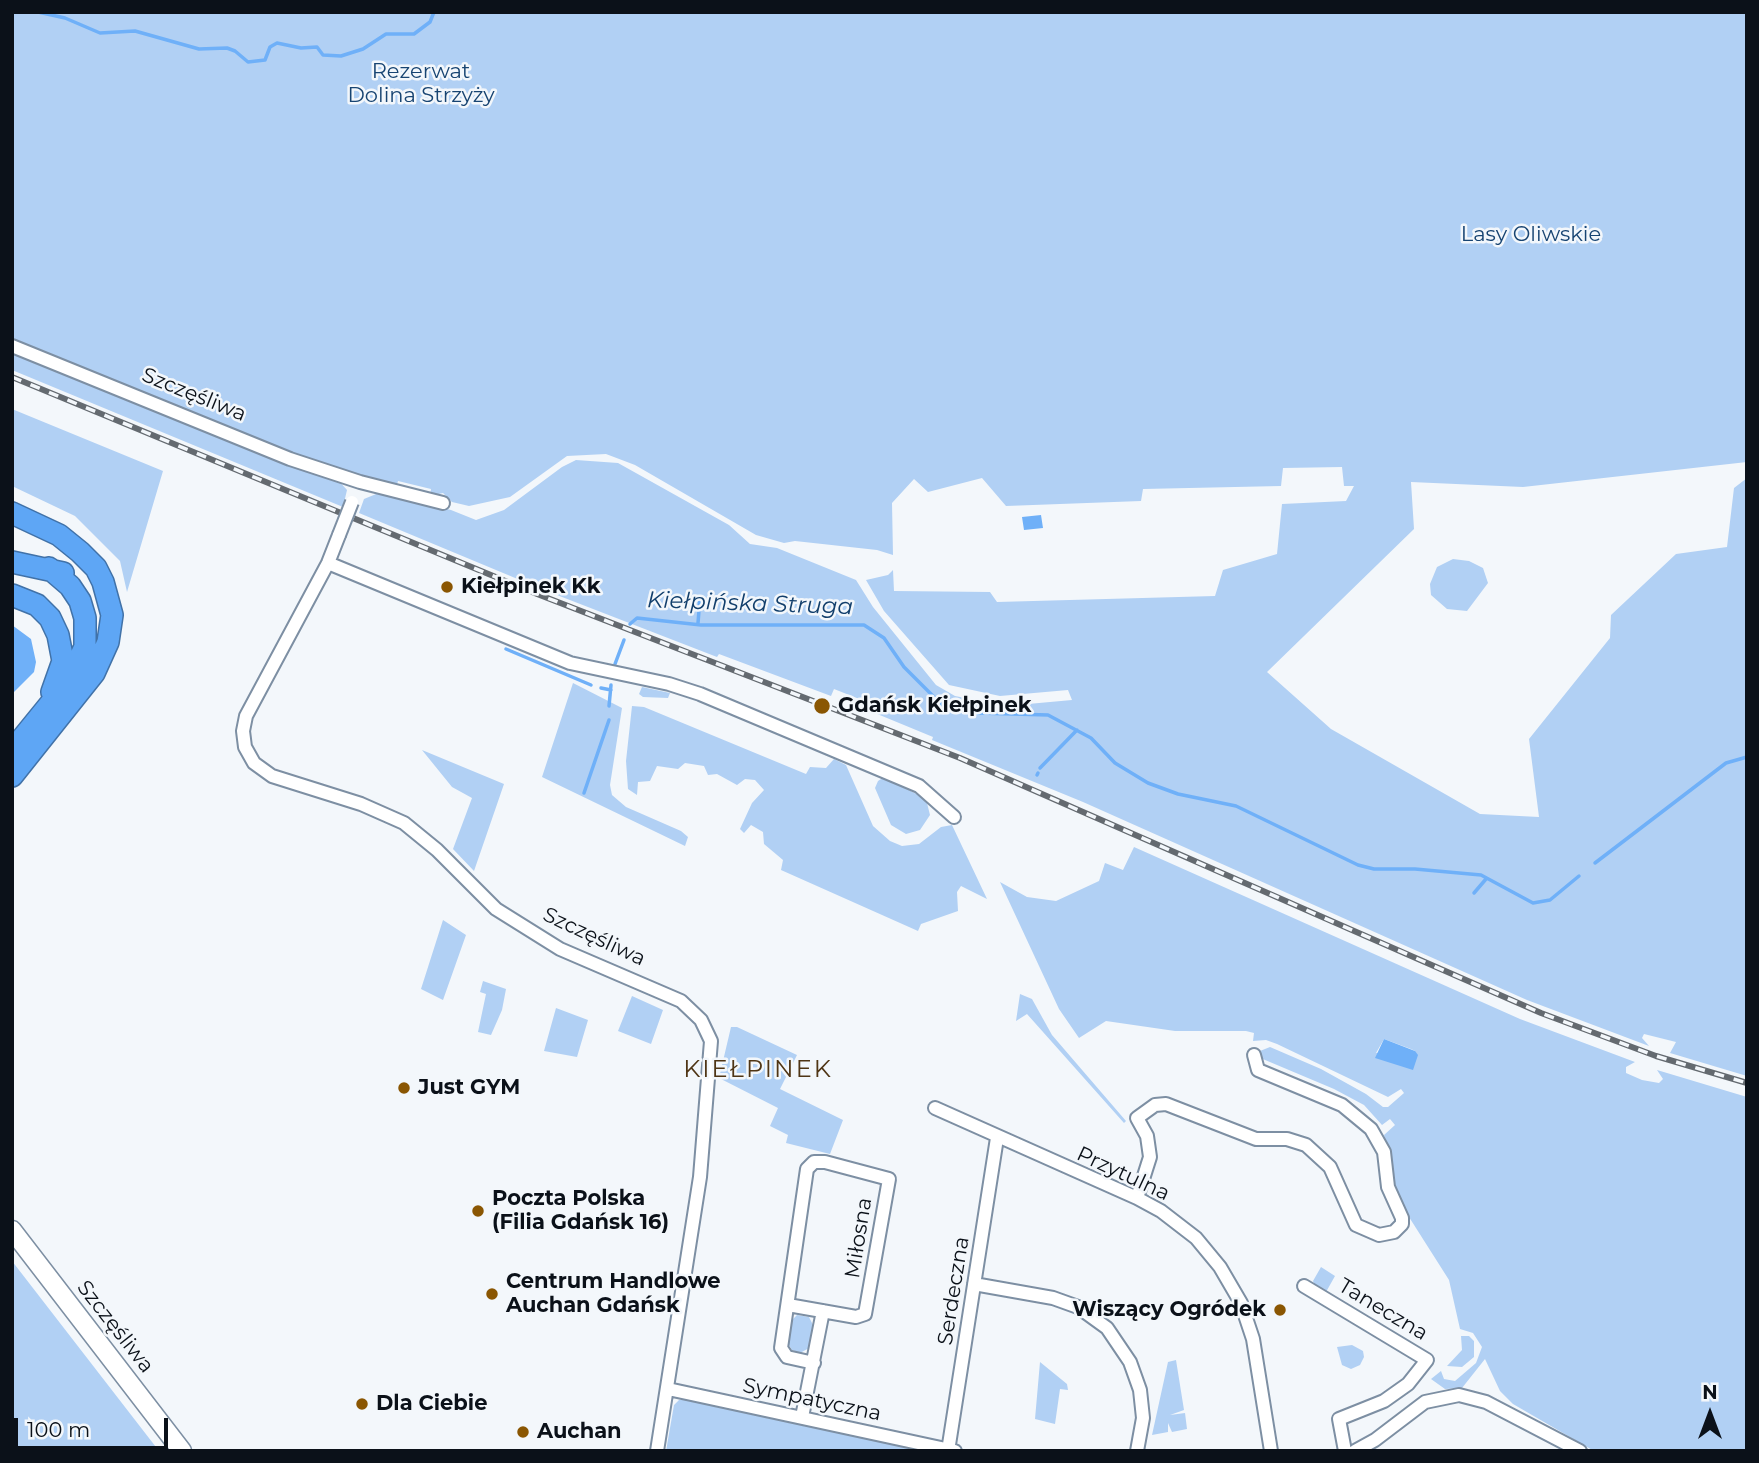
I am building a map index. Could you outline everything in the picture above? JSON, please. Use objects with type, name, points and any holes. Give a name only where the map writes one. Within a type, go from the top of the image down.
[{"type":"highway","points":[[12,513],[71,544],[96,568],[103,582],[111,627],[94,673],[12,776]]},
{"type":"highway","points":[[12,562],[49,568],[83,585],[96,602],[101,627],[94,673]]},
{"type":"highway","points":[[12,751],[77,670],[85,647],[83,610],[76,593],[49,568]]},
{"type":"highway","points":[[12,595],[37,605],[50,618],[58,635],[63,661],[51,704]]},
{"type":"street","name":"Szczęśliwa","points":[[12,346],[290,459],[360,482],[443,503]]},
{"type":"street","name":"Szczęśliwa","points":[[360,482],[328,563],[246,716],[243,731],[245,747],[254,763],[272,776],[361,804],[404,823],[438,850],[496,909],[525,929],[560,949],[681,1001],[693,1009],[705,1025],[712,1051],[704,1142],[657,1451]]},
{"type":"street","points":[[328,563],[570,663],[669,684],[699,694],[919,786],[951,814]]},
{"type":"street","points":[[1137,1198],[1150,1157],[1147,1136],[1137,1118],[1155,1105],[1166,1104],[1256,1139],[1287,1139],[1306,1145],[1330,1167],[1356,1224],[1379,1236],[1388,1234],[1402,1224],[1402,1218],[1388,1187],[1384,1152],[1371,1129],[1342,1105],[1258,1070],[1254,1055]]},
{"type":"street","name":"Przytulna","points":[[935,1108],[997,1138],[1137,1198],[1179,1224],[1211,1255],[1241,1303],[1253,1339],[1271,1451]]},
{"type":"street","name":"Serdeczna","points":[[951,1450],[997,1138]]},
{"type":"street","name":"Miłosna","points":[[788,1304],[856,1317],[865,1314],[889,1179],[825,1162],[814,1162],[807,1169],[781,1352],[787,1357],[814,1363]]},
{"type":"street","name":"Szczęśliwa","points":[[12,1230],[182,1451]]},
{"type":"street","points":[[974,1284],[1054,1298],[1079,1307],[1107,1328],[1130,1362],[1140,1390],[1143,1418],[1137,1451]]},
{"type":"street","name":"Taneczna","points":[[1304,1286],[1427,1360],[1408,1384],[1384,1401],[1339,1419],[1345,1451]]},
{"type":"street","points":[[802,1417],[823,1311]]},
{"type":"street","name":"Sympatyczna","points":[[668,1389],[951,1450]]},
{"type":"street","points":[[1355,1451],[1375,1440],[1425,1402],[1447,1395],[1486,1402],[1580,1451]]},
{"type":"green space","points":[[12,12],[1747,12],[1747,462],[1523,487],[1411,482],[1414,529],[1267,672],[1331,729],[1480,814],[1539,817],[1529,739],[1610,638],[1611,615],[1676,554],[1727,547],[1734,488],[1747,478],[1747,1076],[1670,1053],[1676,1042],[1644,1034],[1642,1038],[1649,1046],[1527,1000],[1083,802],[932,740],[933,737],[870,711],[872,704],[834,689],[831,696],[719,654],[717,657],[544,590],[359,513],[364,499],[381,492],[451,510],[476,520],[504,510],[562,467],[576,460],[618,463],[729,525],[750,544],[777,548],[856,580],[873,607],[936,685],[955,696],[1006,706],[1072,700],[1068,690],[1000,696],[949,685],[884,611],[866,580],[888,575],[893,570],[894,591],[990,592],[997,602],[1215,596],[1223,570],[1277,554],[1282,504],[1346,501],[1354,486],[1344,486],[1342,467],[1283,468],[1281,486],[1143,489],[1141,501],[1006,506],[982,478],[928,492],[914,479],[892,503],[893,555],[877,550],[795,541],[784,543],[756,535],[635,465],[606,454],[567,456],[510,497],[469,506],[452,502],[443,493],[430,496],[431,489],[398,481],[396,488],[292,455],[12,340]]},
{"type":"green space","points":[[12,350],[338,480],[347,490],[343,507],[12,370]]},
{"type":"green space","points":[[12,409],[163,471],[127,592],[120,561],[75,516],[12,486]]},
{"type":"green space","points":[[1453,559],[1469,561],[1483,568],[1488,583],[1467,611],[1447,609],[1431,595],[1430,584],[1437,567]]},
{"type":"green space","points":[[573,683],[622,708],[610,785],[612,795],[626,807],[681,831],[688,837],[685,846],[542,777]]},
{"type":"green space","points":[[642,687],[670,693],[668,698],[643,697],[639,694]]},
{"type":"green space","points":[[632,706],[644,707],[806,774],[810,767],[826,768],[834,759],[846,765],[873,826],[890,841],[902,846],[919,844],[941,827],[952,825],[987,899],[961,886],[957,892],[958,911],[921,924],[918,931],[781,870],[783,860],[764,844],[763,832],[751,825],[744,833],[740,829],[752,803],[764,790],[755,780],[745,779],[737,785],[717,774],[708,775],[704,766],[685,763],[678,769],[657,766],[650,781],[638,782],[637,795],[628,789],[626,761]]},
{"type":"green space","points":[[422,750],[504,784],[474,871],[453,849],[472,798],[452,787]]},
{"type":"green space","points":[[884,777],[926,799],[930,815],[920,830],[906,834],[891,825],[875,788],[878,781]]},
{"type":"green space","points":[[1134,847],[1520,1019],[1635,1062],[1626,1067],[1626,1073],[1642,1080],[1659,1083],[1663,1079],[1657,1070],[1747,1097],[1747,1451],[1594,1451],[1513,1404],[1500,1391],[1485,1359],[1462,1388],[1445,1389],[1431,1379],[1441,1371],[1444,1379],[1455,1381],[1476,1363],[1482,1347],[1473,1333],[1460,1329],[1449,1280],[1395,1195],[1384,1135],[1395,1125],[1390,1119],[1382,1125],[1364,1105],[1334,1089],[1258,1057],[1260,1051],[1270,1047],[1321,1069],[1366,1094],[1383,1107],[1388,1107],[1404,1093],[1401,1089],[1388,1097],[1277,1044],[1266,1040],[1253,1041],[1254,1033],[1246,1031],[1175,1031],[1106,1021],[1079,1038],[1059,1009],[1000,882],[1027,897],[1056,901],[1099,881],[1105,863],[1123,870]],"holes":[[[1384,1039],[1415,1051],[1376,1053]]]},
{"type":"green space","points":[[443,920],[466,935],[443,1000],[421,989]]},
{"type":"green space","points":[[483,981],[506,989],[502,1010],[491,1035],[478,1032],[486,994],[480,992]]},
{"type":"green space","points":[[1020,994],[1032,999],[1052,1035],[1126,1121],[1124,1123],[1027,1014],[1016,1021]]},
{"type":"green space","points":[[632,996],[663,1010],[651,1044],[618,1031]]},
{"type":"green space","points":[[556,1008],[588,1020],[577,1057],[544,1051]]},
{"type":"green space","points":[[731,1027],[737,1027],[797,1055],[780,1089],[843,1120],[830,1154],[786,1143],[788,1135],[770,1126],[778,1108],[719,1078]]},
{"type":"green space","points":[[12,1261],[159,1451],[12,1451]]},
{"type":"green space","points":[[1321,1267],[1335,1276],[1326,1292],[1315,1286],[1313,1281]]},
{"type":"green space","points":[[797,1315],[809,1317],[814,1327],[811,1347],[800,1353],[792,1350],[787,1342],[790,1322]]},
{"type":"green space","points":[[1461,1336],[1469,1336],[1474,1341],[1474,1357],[1462,1367],[1447,1366],[1462,1350]]},
{"type":"green space","points":[[1352,1345],[1363,1351],[1364,1357],[1360,1365],[1351,1369],[1342,1365],[1337,1347]]},
{"type":"green space","points":[[1176,1360],[1184,1410],[1170,1415],[1185,1413],[1187,1429],[1172,1432],[1168,1423],[1168,1432],[1152,1435],[1168,1362]]},
{"type":"green space","points":[[1040,1362],[1067,1384],[1068,1390],[1060,1389],[1055,1424],[1035,1419]]},
{"type":"green space","points":[[691,1397],[932,1451],[666,1451],[674,1405],[679,1400],[690,1400]]},
{"type":"water","points":[[1041,515],[1043,528],[1024,530],[1022,517]]},
{"type":"water","points":[[12,625],[31,639],[36,662],[34,672],[12,694]]},
{"type":"water","points":[[1384,1039],[1415,1051],[1418,1055],[1413,1070],[1375,1058]]},
{"type":"waterway","points":[[38,12],[65,18],[100,33],[135,31],[199,49],[227,48],[248,62],[265,60],[270,47],[277,43],[301,48],[317,47],[323,55],[341,56],[363,49],[386,34],[414,34],[430,22],[434,12]]},
{"type":"waterway","points":[[698,623],[700,598]]},
{"type":"waterway","name":"Kiełpińska Struga","points":[[630,624],[637,618],[701,625],[864,625],[884,638],[904,667],[944,707],[978,713],[1048,715],[1091,738],[1115,763],[1148,783],[1178,794],[1236,806],[1358,865],[1374,869],[1415,869],[1481,875],[1533,903],[1550,900],[1579,876]]},
{"type":"waterway","points":[[615,664],[624,640]]},
{"type":"waterway","points":[[506,649],[591,685]]},
{"type":"waterway","points":[[609,706],[611,685]]},
{"type":"waterway","points":[[601,688],[611,690]]},
{"type":"waterway","points":[[584,793],[609,720]]},
{"type":"waterway","points":[[1040,768],[1077,730]]},
{"type":"waterway","name":"Kiełpińska Struga","points":[[1595,863],[1726,763],[1747,757]]},
{"type":"waterway","points":[[1474,893],[1486,879]]},
{"type":"railway","points":[[12,377],[532,592],[960,758],[1541,1013],[1656,1056],[1747,1083]]},
{"type":"place","name":"Kiełpinek Kk","points":[[447,587]]},
{"type":"place","name":"Gdańsk Kiełpinek","points":[[822,706]]},
{"type":"place","name":"Just GYM","points":[[404,1088]]},
{"type":"place","name":"Poczta Polska (Filia Gdańsk 16)","points":[[478,1211]]},
{"type":"place","name":"Centrum Handlowe Auchan Gdańsk","points":[[492,1294]]},
{"type":"place","name":"Wiszący Ogródek","points":[[1280,1310]]},
{"type":"place","name":"Dla Ciebie","points":[[362,1404]]},
{"type":"place","name":"Auchan","points":[[523,1432]]},
{"type":"district","name":"KIEŁPINEK","points":[[758,1070]]},
{"type":"park label","name":"Rezerwat Dolina Strzyży","points":[[421,84]]},
{"type":"park label","name":"Lasy Oliwskie","points":[[1531,235]]}]
